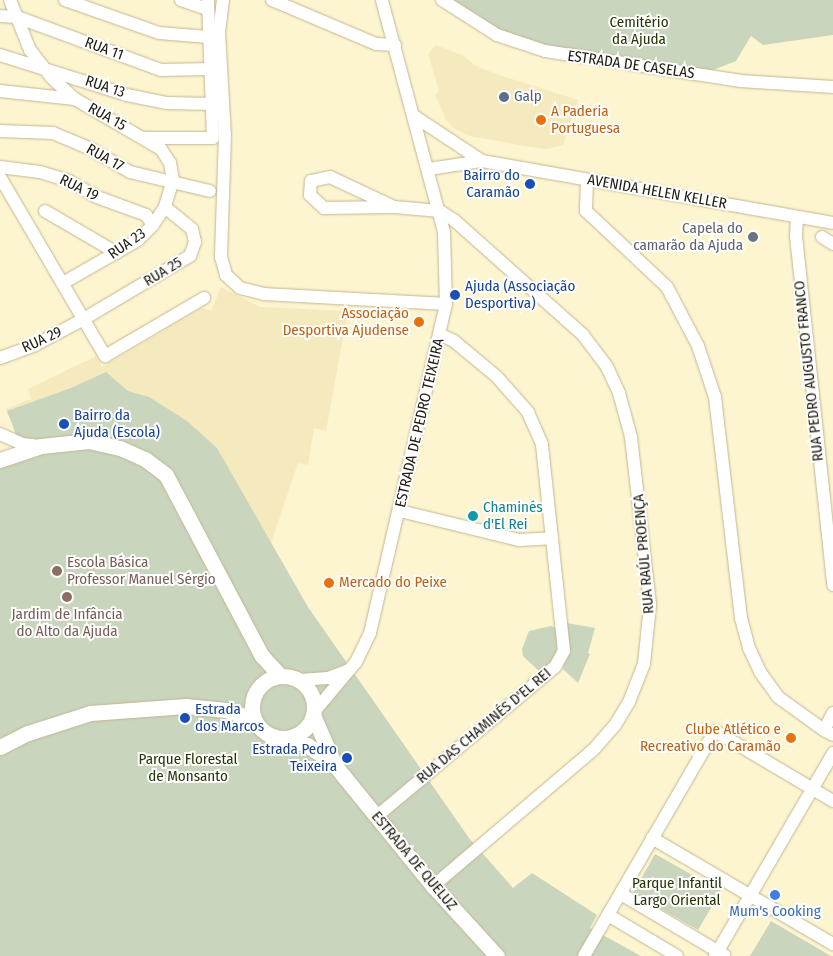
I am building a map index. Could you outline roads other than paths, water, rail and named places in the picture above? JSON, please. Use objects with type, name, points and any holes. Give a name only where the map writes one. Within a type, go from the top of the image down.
[{"type":"street","points":[[10,0],[30,50],[76,99]]},
{"type":"street","points":[[65,0],[158,33],[208,37]]},
{"type":"street","points":[[181,0],[208,4],[212,104]]},
{"type":"street","points":[[223,0],[219,32],[226,135],[221,257],[226,275],[240,288],[264,294],[446,304]]},
{"type":"street","points":[[272,0],[376,44],[395,45]]},
{"type":"street","points":[[382,0],[429,169]]},
{"type":"street","name":"ESTRADA DE CASELAS","points":[[442,0],[497,35],[545,51],[740,81],[833,87]]},
{"type":"street","name":"RUA 11","points":[[0,16],[17,17],[161,70],[210,69]]},
{"type":"street","name":"RUA 13","points":[[0,55],[43,66],[127,95],[167,103],[212,104]]},
{"type":"street","name":"RUA 15","points":[[0,91],[76,99],[144,138],[213,138],[212,104]]},
{"type":"street","name":"AVENIDA HELEN KELLER","points":[[414,116],[482,161]]},
{"type":"street","name":"RUA 17","points":[[0,131],[53,133],[92,149],[130,172],[173,180],[210,191]]},
{"type":"street","points":[[144,138],[161,149],[170,163],[173,180]]},
{"type":"street","name":"AVENIDA HELEN KELLER","points":[[429,169],[482,161],[833,223]]},
{"type":"street","name":"RUA 19","points":[[0,167],[40,172],[68,181],[97,197],[146,215],[152,224]]},
{"type":"street","name":"ESTRADA DE PEDRO TEIXEIRA","points":[[314,714],[336,690],[356,662],[370,633],[441,335],[446,304],[447,253],[440,212],[429,169]]},
{"type":"street","points":[[0,177],[82,320],[105,356],[204,298]]},
{"type":"street","points":[[394,207],[330,177],[311,181],[310,194],[324,208],[394,207],[440,212]]},
{"type":"street","name":"RUA 23","points":[[62,283],[138,240],[165,207],[173,180]]},
{"type":"street","points":[[587,180],[584,203],[589,217],[667,287],[698,346],[716,397],[740,618],[748,648],[778,697],[828,732],[833,713]]},
{"type":"street","name":"RUA 25","points":[[82,320],[190,256],[195,242],[192,229],[165,207]]},
{"type":"street","points":[[45,211],[117,252]]},
{"type":"street","name":"RUA RAÚL PROENÇA","points":[[434,886],[593,750],[615,725],[629,702],[644,664],[650,614],[631,437],[607,368],[583,335],[539,292],[454,220],[440,212]]},
{"type":"street","name":"RUA PEDRO AUGUSTO FRANCO","points":[[797,217],[796,236],[833,585]]},
{"type":"street","points":[[822,237],[833,244]]},
{"type":"street","name":"RUA 29","points":[[0,358],[35,345],[82,320]]},
{"type":"street","name":"RUA DAS CHAMINÉS D'EL REI","points":[[376,817],[560,660],[564,640],[542,444],[528,412],[496,376],[454,341],[441,335]]},
{"type":"street","points":[[0,434],[22,444],[41,446]]},
{"type":"street","points":[[0,460],[41,446],[80,441],[108,444],[145,459],[166,475],[262,656],[280,675]]},
{"type":"street","points":[[400,511],[519,540],[552,538]]},
{"type":"street","points":[[300,680],[312,694],[314,714],[302,732],[284,738],[266,733],[254,719],[251,710],[256,691],[270,678],[280,675],[300,680],[328,678],[349,670]]},
{"type":"street","points":[[0,746],[28,733],[90,714],[110,711],[186,706],[226,710],[254,719]]},
{"type":"street","name":"ESTRADA DE QUELUZ","points":[[314,714],[334,762],[376,817],[434,886],[497,956]]},
{"type":"street","points":[[584,956],[715,731],[833,801]]},
{"type":"street","name":"ESTRADA DE QUELUZ","points":[[284,738],[307,746],[334,762]]},
{"type":"street","points":[[621,894],[719,954],[748,895],[833,753]]},
{"type":"street","points":[[652,838],[833,944]]},
{"type":"street","points":[[608,916],[677,956]]},
{"type":"place","name":"Galp","points":[[504,97]]},
{"type":"place","name":"A Paderia Portuguesa","points":[[541,120]]},
{"type":"place","name":"Bairro do Caramão","points":[[530,184]]},
{"type":"place","name":"Capela do camarão da Ajuda","points":[[753,237]]},
{"type":"place","name":"Ajuda (Associação Desportiva)","points":[[455,295]]},
{"type":"place","name":"Associação Desportiva Ajudense","points":[[419,322]]},
{"type":"place","name":"Bairro da Ajuda (Escola)","points":[[64,424]]},
{"type":"place","name":"Chaminés d'El Rei","points":[[473,516]]},
{"type":"place","name":"Escola Básica Professor Manuel Sérgio","points":[[57,571]]},
{"type":"place","name":"Mercado do Peixe","points":[[329,583]]},
{"type":"place","name":"Jardim de Infância do Alto da Ajuda","points":[[67,597]]},
{"type":"place","name":"Estrada dos Marcos","points":[[185,718]]},
{"type":"place","name":"Clube Atlético e Recreativo do Caramão","points":[[791,738]]},
{"type":"place","name":"Estrada Pedro Teixeira","points":[[347,758]]},
{"type":"place","name":"Mum's Cooking","points":[[775,895]]},
{"type":"park label","name":"Cemitério da Ajuda","points":[[639,30]]},
{"type":"park label","name":"Parque Florestal de Monsanto","points":[[188,768]]},
{"type":"park label","name":"Parque Infantil Largo Oriental","points":[[677,892]]}]
